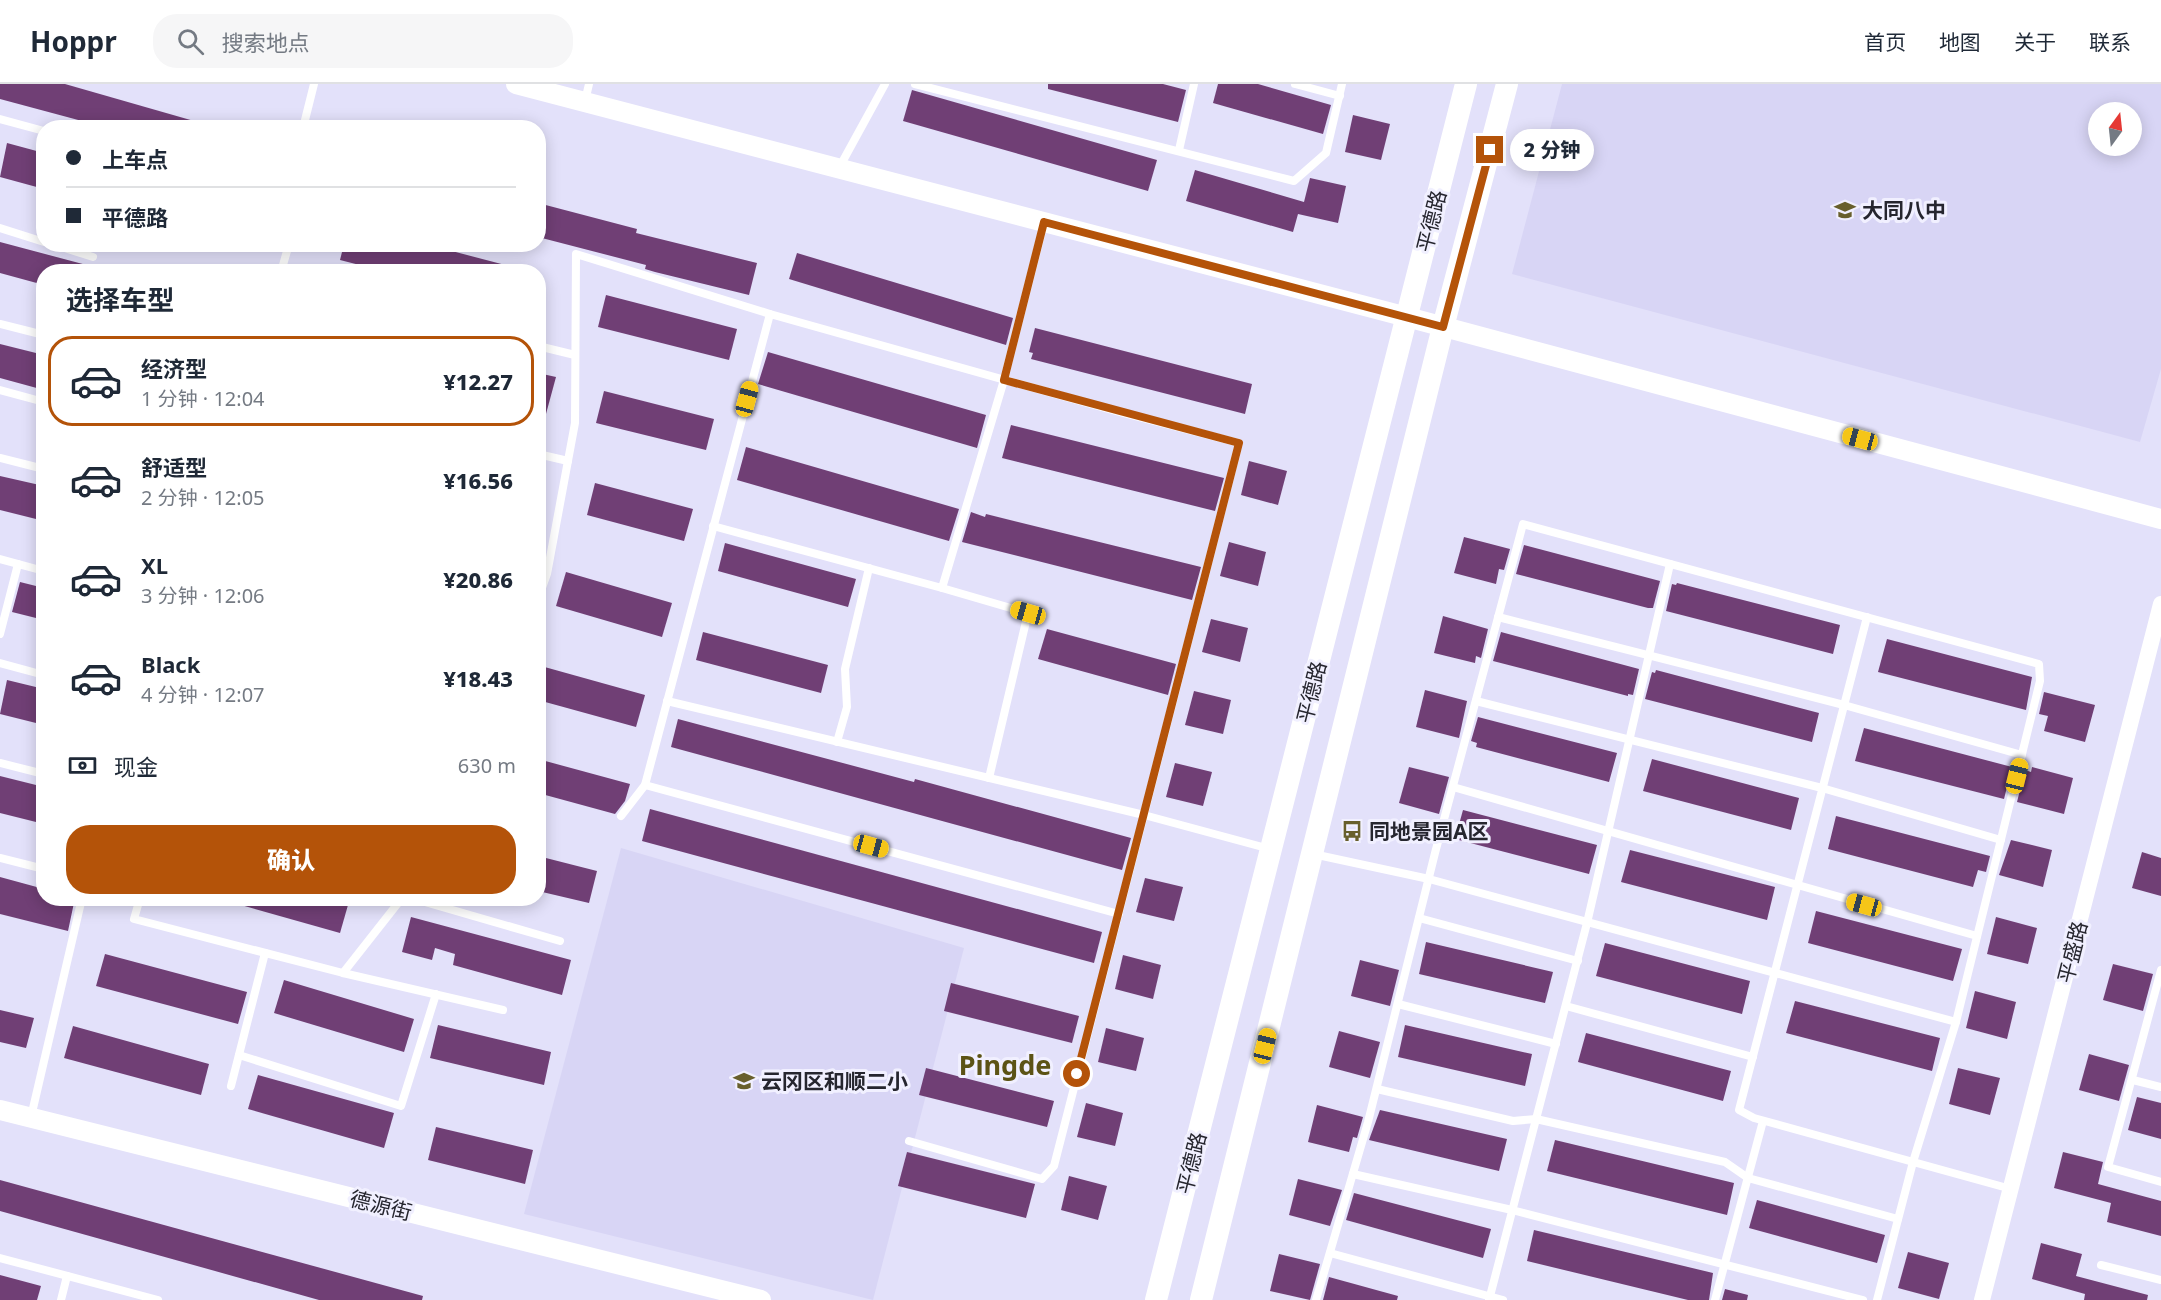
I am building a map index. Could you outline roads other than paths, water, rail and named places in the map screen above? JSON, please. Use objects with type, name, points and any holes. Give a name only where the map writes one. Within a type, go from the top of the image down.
[{"type":"main road","name":"平德路","points":[[1156,1300],[1466,84]]},
{"type":"main road","name":"平德路","points":[[1201,1300],[1443,327],[1507,84]]},
{"type":"street","points":[[516,84],[587,93],[839,169],[1407,317],[2161,519]]},
{"type":"street","name":"平盛路","points":[[1982,1300],[2161,604]]},
{"type":"street","name":"德源街","points":[[0,1110],[761,1300]]},
{"type":"lane","points":[[305,120],[314,84]]},
{"type":"lane","points":[[839,169],[885,84]]},
{"type":"lane","points":[[915,84],[1294,181],[1326,153],[1342,84]]},
{"type":"lane","points":[[1179,150],[1194,84]]},
{"type":"lane","points":[[1295,84],[1340,96]]},
{"type":"lane","points":[[0,119],[36,129]]},
{"type":"lane","points":[[942,588],[1004,380],[1044,222]]},
{"type":"lane","points":[[0,228],[36,239]]},
{"type":"lane","points":[[77,252],[93,257]]},
{"type":"lane","points":[[546,577],[575,423],[576,254],[770,314],[1239,443],[1054,1166],[1042,1179],[909,1141]]},
{"type":"lane","points":[[621,816],[645,785],[770,314]]},
{"type":"lane","points":[[0,324],[36,333]]},
{"type":"lane","points":[[546,348],[575,355]]},
{"type":"lane","points":[[0,390],[36,400]]},
{"type":"lane","points":[[546,456],[568,461]]},
{"type":"lane","points":[[0,458],[36,467]]},
{"type":"lane","points":[[1316,1300],[1377,1089],[1429,879],[1523,524],[2039,664],[2040,681],[1956,1022],[1913,1161],[1876,1300]]},
{"type":"lane","points":[[714,526],[1028,613],[989,778]]},
{"type":"lane","points":[[0,559],[36,569]]},
{"type":"lane","points":[[0,634],[18,564]]},
{"type":"lane","points":[[1489,1298],[1578,961],[1670,564]]},
{"type":"lane","points":[[837,742],[847,707],[844,669],[869,568]]},
{"type":"lane","points":[[1498,617],[1844,705],[2022,755]]},
{"type":"lane","points":[[1867,617],[1739,1110],[1763,1121],[2011,1190]]},
{"type":"lane","points":[[0,663],[36,673]]},
{"type":"lane","points":[[667,701],[1144,815],[1271,849]]},
{"type":"lane","points":[[1476,701],[1822,788],[2001,840]]},
{"type":"lane","points":[[0,763],[36,772]]},
{"type":"lane","points":[[645,785],[1119,914]]},
{"type":"lane","points":[[1453,787],[1608,830],[1797,887],[1977,936]]},
{"type":"lane","points":[[1313,854],[1429,879],[1956,1022]]},
{"type":"lane","points":[[0,858],[36,867]]},
{"type":"lane","points":[[30,1117],[80,906]]},
{"type":"lane","points":[[138,906],[134,919],[343,973],[503,1010]]},
{"type":"lane","points":[[343,973],[396,906]]},
{"type":"lane","points":[[439,906],[560,941]]},
{"type":"lane","points":[[1419,918],[1578,961]]},
{"type":"lane","points":[[231,1086],[265,953]]},
{"type":"lane","points":[[2161,970],[2158,989],[2108,1167],[2161,1182]]},
{"type":"lane","points":[[239,1055],[401,1106],[436,994]]},
{"type":"lane","points":[[1398,1004],[1556,1044]]},
{"type":"lane","points":[[1566,1006],[1753,1057]]},
{"type":"lane","points":[[2133,1080],[2161,1087]]},
{"type":"lane","points":[[1377,1089],[1513,1121],[1536,1119],[1725,1162],[1748,1178],[1898,1219]]},
{"type":"lane","points":[[1715,1300],[1763,1121]]},
{"type":"lane","points":[[1353,1174],[1512,1210],[1863,1300]]},
{"type":"lane","points":[[1330,1252],[1489,1298],[1503,1300]]},
{"type":"lane","points":[[0,1258],[158,1300]]},
{"type":"lane","points":[[2101,1265],[2161,1280]]},
{"type":"lane","points":[[61,1300],[67,1276]]},
{"type":"place","name":"大同八中","points":[[1845,210]]},
{"type":"place","name":"同地景园A区","points":[[1352,831]]},
{"type":"place","name":"云冈区和顺二小","points":[[744,1081]]},
{"type":"district","name":"Pingde","points":[[1005,1064]]}]
